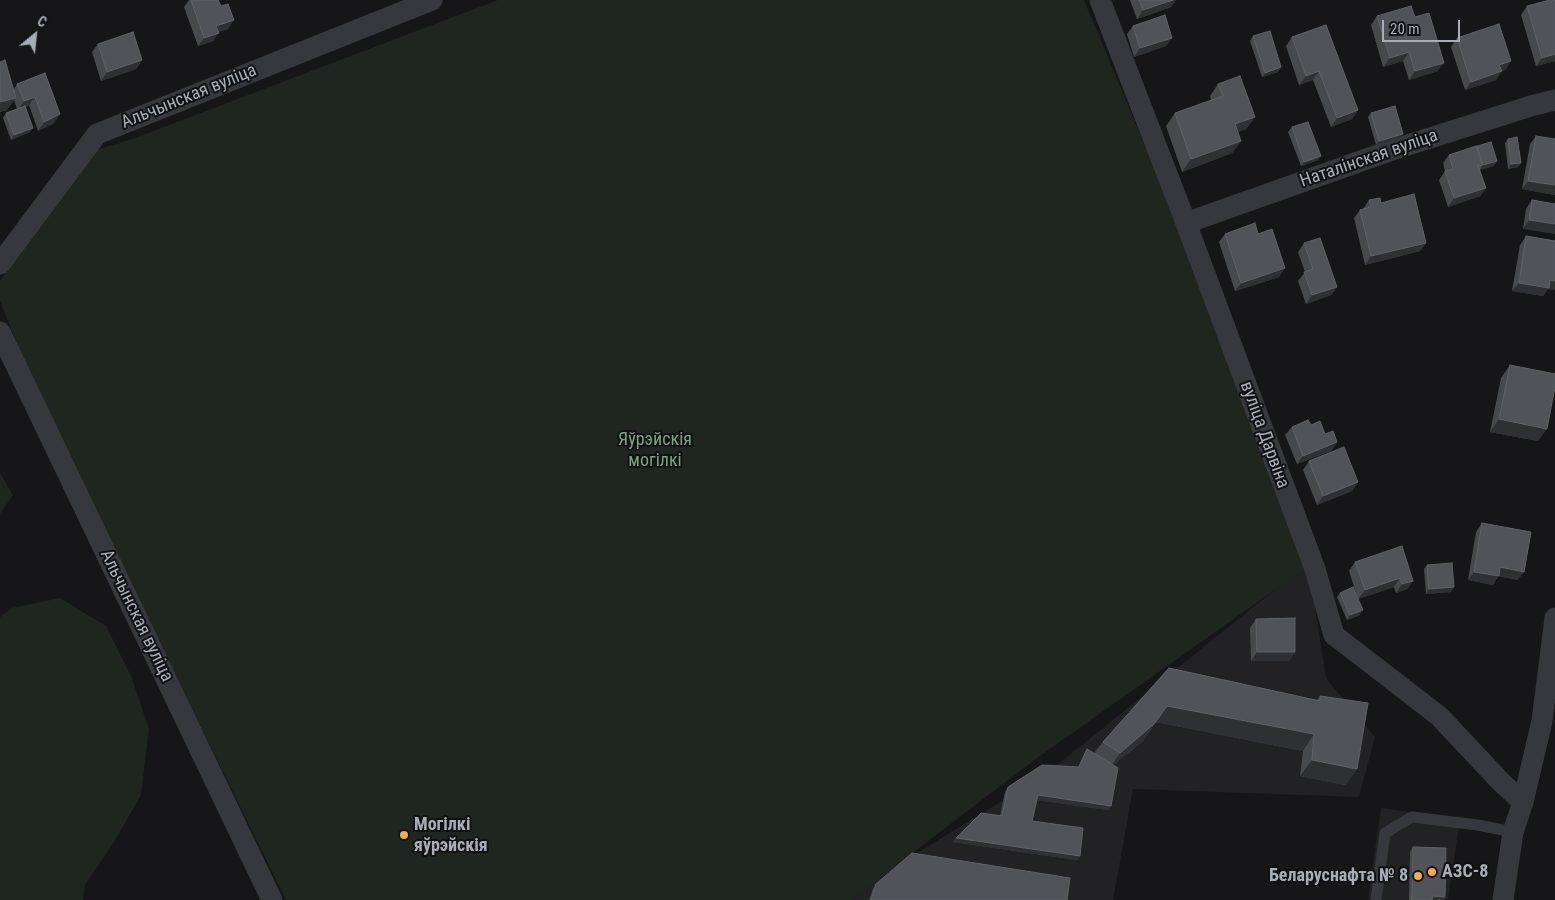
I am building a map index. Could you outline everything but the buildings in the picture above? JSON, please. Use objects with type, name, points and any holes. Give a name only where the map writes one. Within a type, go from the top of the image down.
[{"type":"street","name":"Альчынская вуліца","points":[[0,264],[97,134],[432,0]]},
{"type":"street","name":"вуліца Дарвіна","points":[[1100,0],[1186,223],[1315,569],[1334,635],[1439,716],[1502,783],[1523,802]]},
{"type":"street","name":"Наталінская вуліца","points":[[1186,223],[1389,151],[1555,100]]},
{"type":"street","name":"Альчынская вуліца","points":[[0,332],[272,900]]},
{"type":"street","points":[[1503,900],[1513,832],[1549,722],[1555,618]]},
{"type":"lane","points":[[1376,900],[1385,833],[1412,817],[1478,825],[1513,832]]},
{"type":"shaded area","points":[[1308,563],[1326,678],[1375,737],[1359,797],[1133,789],[1113,900],[841,900],[1047,773]]},
{"type":"shaded area","points":[[1381,808],[1460,819],[1448,900],[1368,900]]},
{"type":"green space","name":"Яўрэйскія могілкі","points":[[498,0],[1084,0],[1173,213],[1310,565],[1037,758],[851,900],[286,900],[33,385],[0,301],[0,281],[43,219],[96,150],[135,138]]},
{"type":"green space","points":[[0,473],[13,495],[0,514]]},
{"type":"green space","points":[[60,598],[106,626],[131,676],[149,729],[141,795],[114,842],[85,885],[83,900],[0,900],[0,617],[12,608]]},
{"type":"place","name":"Могілкі яўрэйскія","points":[[404,835]]},
{"type":"place","name":"АЗС-8","points":[[1432,872]]},
{"type":"place","name":"Беларуснафта № 8","points":[[1418,876]]}]
